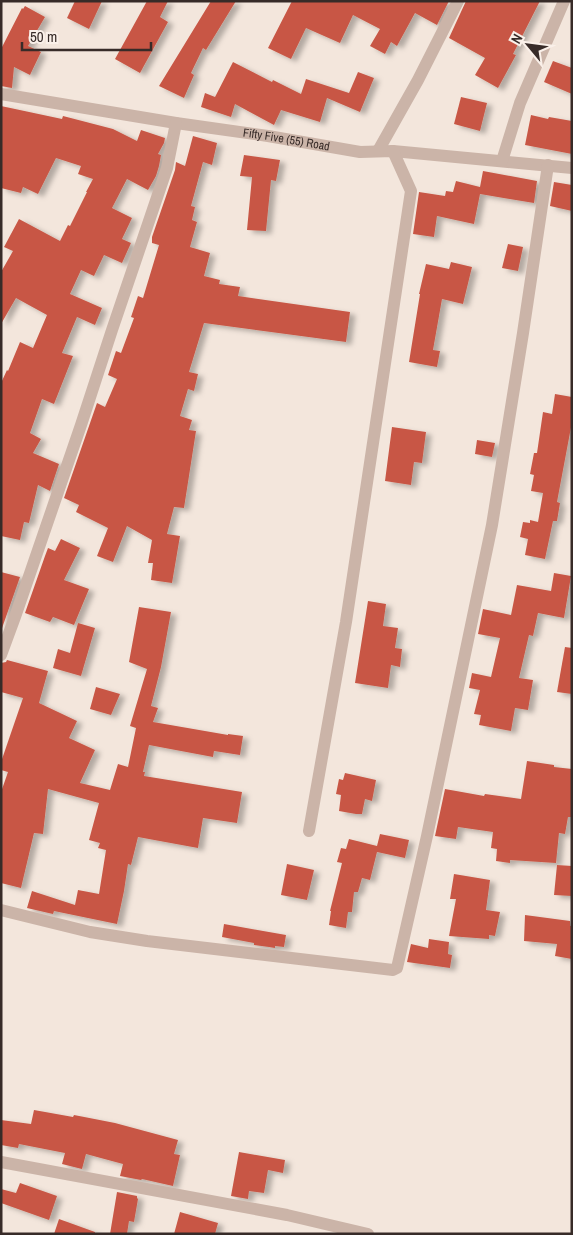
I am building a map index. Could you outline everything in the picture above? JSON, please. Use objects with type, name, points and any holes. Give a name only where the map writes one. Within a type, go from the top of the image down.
[{"type":"street","points":[[378,151],[418,80],[458,1]]},
{"type":"street","points":[[502,161],[520,103],[564,1]]},
{"type":"street","name":"Fifty Five (55) Road","points":[[1,94],[360,152],[393,151],[572,168]]},
{"type":"street","points":[[1,655],[81,425],[167,168],[176,123]]},
{"type":"street","points":[[309,831],[346,622],[411,191],[393,151]]},
{"type":"street","points":[[1,910],[90,932],[146,941],[393,970],[397,968],[427,836],[492,525],[548,165]]},
{"type":"street","points":[[1,1162],[287,1215],[368,1234]]},
{"type":"building","points":[[75,1],[102,1],[89,29],[67,18]]},
{"type":"building","points":[[147,1],[168,1],[160,17],[168,22],[140,73],[115,59]]},
{"type":"building","points":[[211,1],[236,1],[206,50],[203,48],[191,73],[194,75],[184,98],[159,86]]},
{"type":"building","points":[[292,1],[449,1],[437,25],[415,13],[397,46],[391,42],[385,54],[370,46],[380,29],[353,15],[340,43],[306,28],[291,59],[268,48]]},
{"type":"building","points":[[466,1],[540,1],[513,54],[516,55],[498,88],[475,75],[485,58],[449,38]]},
{"type":"building","points":[[25,6],[45,17],[28,46],[41,52],[30,75],[14,67],[12,88],[1,86],[1,49],[22,8]]},
{"type":"building","points":[[553,61],[572,68],[572,94],[544,82]]},
{"type":"building","points":[[233,62],[301,94],[306,79],[349,93],[358,72],[374,78],[360,112],[327,98],[320,122],[281,110],[274,125],[235,104],[231,117],[201,107],[205,93],[215,97]]},
{"type":"building","points":[[461,97],[487,103],[480,131],[454,124]]},
{"type":"building","points":[[1,106],[62,119],[63,116],[113,129],[137,141],[141,130],[165,138],[158,154],[161,155],[156,176],[148,190],[127,179],[112,208],[132,218],[122,239],[131,243],[122,263],[104,255],[94,276],[81,270],[70,294],[102,308],[95,325],[77,317],[62,353],[73,356],[54,404],[42,399],[30,433],[41,439],[33,453],[59,464],[50,491],[38,485],[29,523],[24,522],[20,540],[1,536],[1,383],[20,342],[33,348],[47,315],[16,298],[1,324],[1,272],[13,251],[4,247],[19,219],[60,241],[68,225],[70,226],[93,179],[78,174],[81,166],[56,158],[38,194],[23,187],[21,193],[1,188]]},
{"type":"building","points":[[531,115],[572,121],[572,154],[525,145]]},
{"type":"building","points":[[193,136],[217,143],[212,165],[203,162],[191,206],[195,207],[192,220],[197,222],[190,247],[210,253],[204,276],[220,280],[219,284],[240,287],[238,296],[350,312],[346,342],[204,323],[189,372],[198,374],[194,391],[188,389],[180,416],[192,420],[189,430],[196,431],[184,508],[174,507],[167,534],[180,536],[172,583],[151,580],[153,563],[148,563],[152,540],[127,526],[113,562],[97,556],[108,528],[76,512],[79,505],[64,498],[97,403],[105,407],[117,379],[108,375],[116,351],[121,353],[134,318],[131,317],[138,296],[143,298],[159,245],[152,243],[152,237],[176,162],[185,166]]},
{"type":"building","points":[[244,155],[280,160],[276,181],[271,180],[266,231],[247,230],[252,177],[240,176]]},
{"type":"building","points":[[483,171],[537,181],[534,203],[480,194],[474,224],[437,216],[434,237],[413,234],[419,192],[445,196],[446,191],[453,192],[456,181],[480,187]]},
{"type":"building","points":[[554,182],[572,185],[572,211],[550,206]]},
{"type":"building","points":[[508,244],[523,247],[518,271],[502,268]]},
{"type":"building","points":[[451,262],[472,267],[463,304],[442,299],[433,350],[440,351],[437,367],[409,362],[419,294],[426,264],[449,269]]},
{"type":"building","points":[[555,394],[572,397],[572,422],[557,502],[560,503],[557,521],[553,521],[545,559],[525,555],[528,539],[520,537],[523,522],[530,523],[530,520],[538,522],[543,493],[531,491],[534,475],[530,474],[534,453],[537,453],[543,412],[552,414]]},
{"type":"building","points":[[392,427],[426,432],[422,463],[414,462],[411,485],[385,481]]},
{"type":"building","points":[[477,440],[495,443],[492,457],[475,454]]},
{"type":"building","points":[[61,539],[80,548],[64,580],[89,589],[74,625],[53,617],[50,622],[25,613],[48,548],[55,551]]},
{"type":"building","points":[[1,572],[20,577],[1,631]]},
{"type":"building","points":[[554,573],[571,576],[564,618],[538,613],[533,636],[529,635],[519,678],[533,680],[528,710],[515,708],[511,731],[479,725],[481,715],[474,714],[480,690],[469,688],[472,673],[491,677],[500,638],[478,634],[483,609],[511,615],[517,585],[551,591]]},
{"type":"building","points":[[368,601],[386,604],[383,626],[398,628],[395,648],[402,649],[400,667],[391,665],[388,688],[355,683]]},
{"type":"building","points":[[139,607],[171,612],[161,667],[151,706],[158,708],[153,722],[243,736],[240,755],[214,751],[213,757],[149,745],[143,772],[145,772],[144,776],[242,792],[237,823],[203,818],[198,848],[138,837],[131,865],[128,864],[117,924],[54,911],[53,914],[27,908],[32,891],[75,905],[78,890],[99,894],[106,850],[98,848],[100,843],[89,840],[99,803],[48,789],[43,834],[34,833],[21,888],[1,883],[1,792],[8,772],[1,770],[1,762],[23,698],[1,692],[1,663],[7,660],[48,671],[39,703],[77,721],[69,738],[95,750],[80,783],[110,790],[118,764],[128,767],[136,728],[130,726],[147,669],[129,662]]},
{"type":"building","points":[[78,623],[95,628],[81,676],[53,668],[58,649],[70,653]]},
{"type":"building","points":[[565,647],[572,648],[572,694],[557,692]]},
{"type":"building","points":[[96,687],[120,694],[111,715],[90,709]]},
{"type":"building","points":[[527,761],[572,769],[572,817],[568,817],[565,834],[559,833],[556,863],[510,860],[510,863],[496,861],[497,849],[491,848],[493,832],[458,827],[456,839],[435,836],[445,789],[484,796],[485,794],[521,799]]},
{"type":"building","points":[[345,773],[376,780],[372,801],[365,799],[362,814],[339,811],[341,795],[336,794],[339,779],[343,780]]},
{"type":"building","points":[[380,834],[409,840],[405,858],[377,852],[370,880],[362,878],[358,892],[354,892],[352,912],[348,912],[346,928],[329,925],[330,911],[342,863],[337,862],[341,848],[346,849],[349,839],[377,846]]},
{"type":"building","points":[[287,864],[314,870],[307,900],[281,895]]},
{"type":"building","points":[[557,865],[572,866],[572,896],[554,895]]},
{"type":"building","points":[[454,874],[490,880],[486,910],[500,912],[495,936],[489,935],[489,939],[449,936],[456,899],[450,899]]},
{"type":"building","points":[[525,915],[570,921],[570,926],[572,926],[572,959],[555,956],[557,944],[524,941]]},
{"type":"building","points":[[224,924],[286,935],[284,947],[275,946],[275,948],[254,945],[254,943],[222,937]]},
{"type":"building","points":[[429,939],[449,942],[448,954],[452,955],[450,968],[407,962],[411,944],[428,948]]},
{"type":"building","points":[[34,1110],[115,1123],[178,1140],[174,1154],[180,1155],[173,1186],[120,1176],[123,1164],[86,1154],[82,1169],[62,1164],[65,1153],[19,1144],[18,1148],[1,1145],[1,1120],[31,1124]]},
{"type":"building","points":[[239,1152],[285,1160],[283,1173],[268,1170],[264,1193],[249,1191],[248,1199],[231,1196]]},
{"type":"building","points":[[20,1183],[57,1196],[49,1220],[1,1203],[1,1189],[16,1193]]},
{"type":"building","points":[[117,1192],[137,1196],[138,1199],[134,1222],[129,1221],[127,1234],[110,1234]]},
{"type":"building","points":[[180,1212],[218,1223],[215,1234],[174,1234]]},
{"type":"building","points":[[59,1219],[95,1232],[95,1234],[54,1234]]}]
